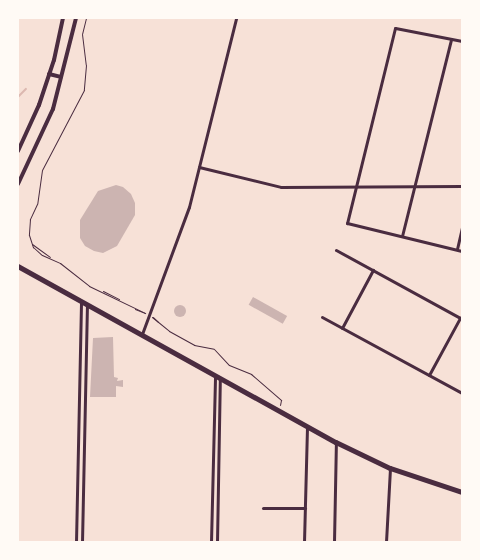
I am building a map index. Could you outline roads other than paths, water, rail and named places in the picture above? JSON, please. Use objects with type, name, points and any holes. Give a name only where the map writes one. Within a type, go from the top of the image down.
[{"type":"main road","points":[[18,266],[336,442],[390,468],[462,492]]},
{"type":"street","points":[[18,151],[40,105],[62,18]]},
{"type":"street","points":[[18,184],[26,163],[47,123],[61,77],[76,18]]},
{"type":"street","points":[[142,334],[185,218],[236,18]]},
{"type":"street","points":[[462,41],[395,28],[347,222],[462,251]]},
{"type":"street","points":[[402,236],[451,39]]},
{"type":"street","points":[[49,74],[61,77]]},
{"type":"street","points":[[199,167],[281,187],[462,186]]},
{"type":"street","points":[[457,249],[462,228]]},
{"type":"street","points":[[336,250],[461,318],[429,375]]},
{"type":"street","points":[[342,328],[373,270]]},
{"type":"street","points":[[76,542],[81,301]]},
{"type":"street","points":[[82,542],[87,304]]},
{"type":"street","points":[[322,317],[462,392]]},
{"type":"street","points":[[211,542],[215,376]]},
{"type":"street","points":[[218,542],[220,378]]},
{"type":"street","points":[[304,542],[307,427]]},
{"type":"street","points":[[334,542],[336,442]]},
{"type":"street","points":[[212,455],[219,455]]},
{"type":"street","points":[[386,542],[390,468]]},
{"type":"street","points":[[263,508],[305,508]]},
{"type":"street","points":[[211,533],[218,534]]},
{"type":"waterway","points":[[18,97],[26,89]]}]
